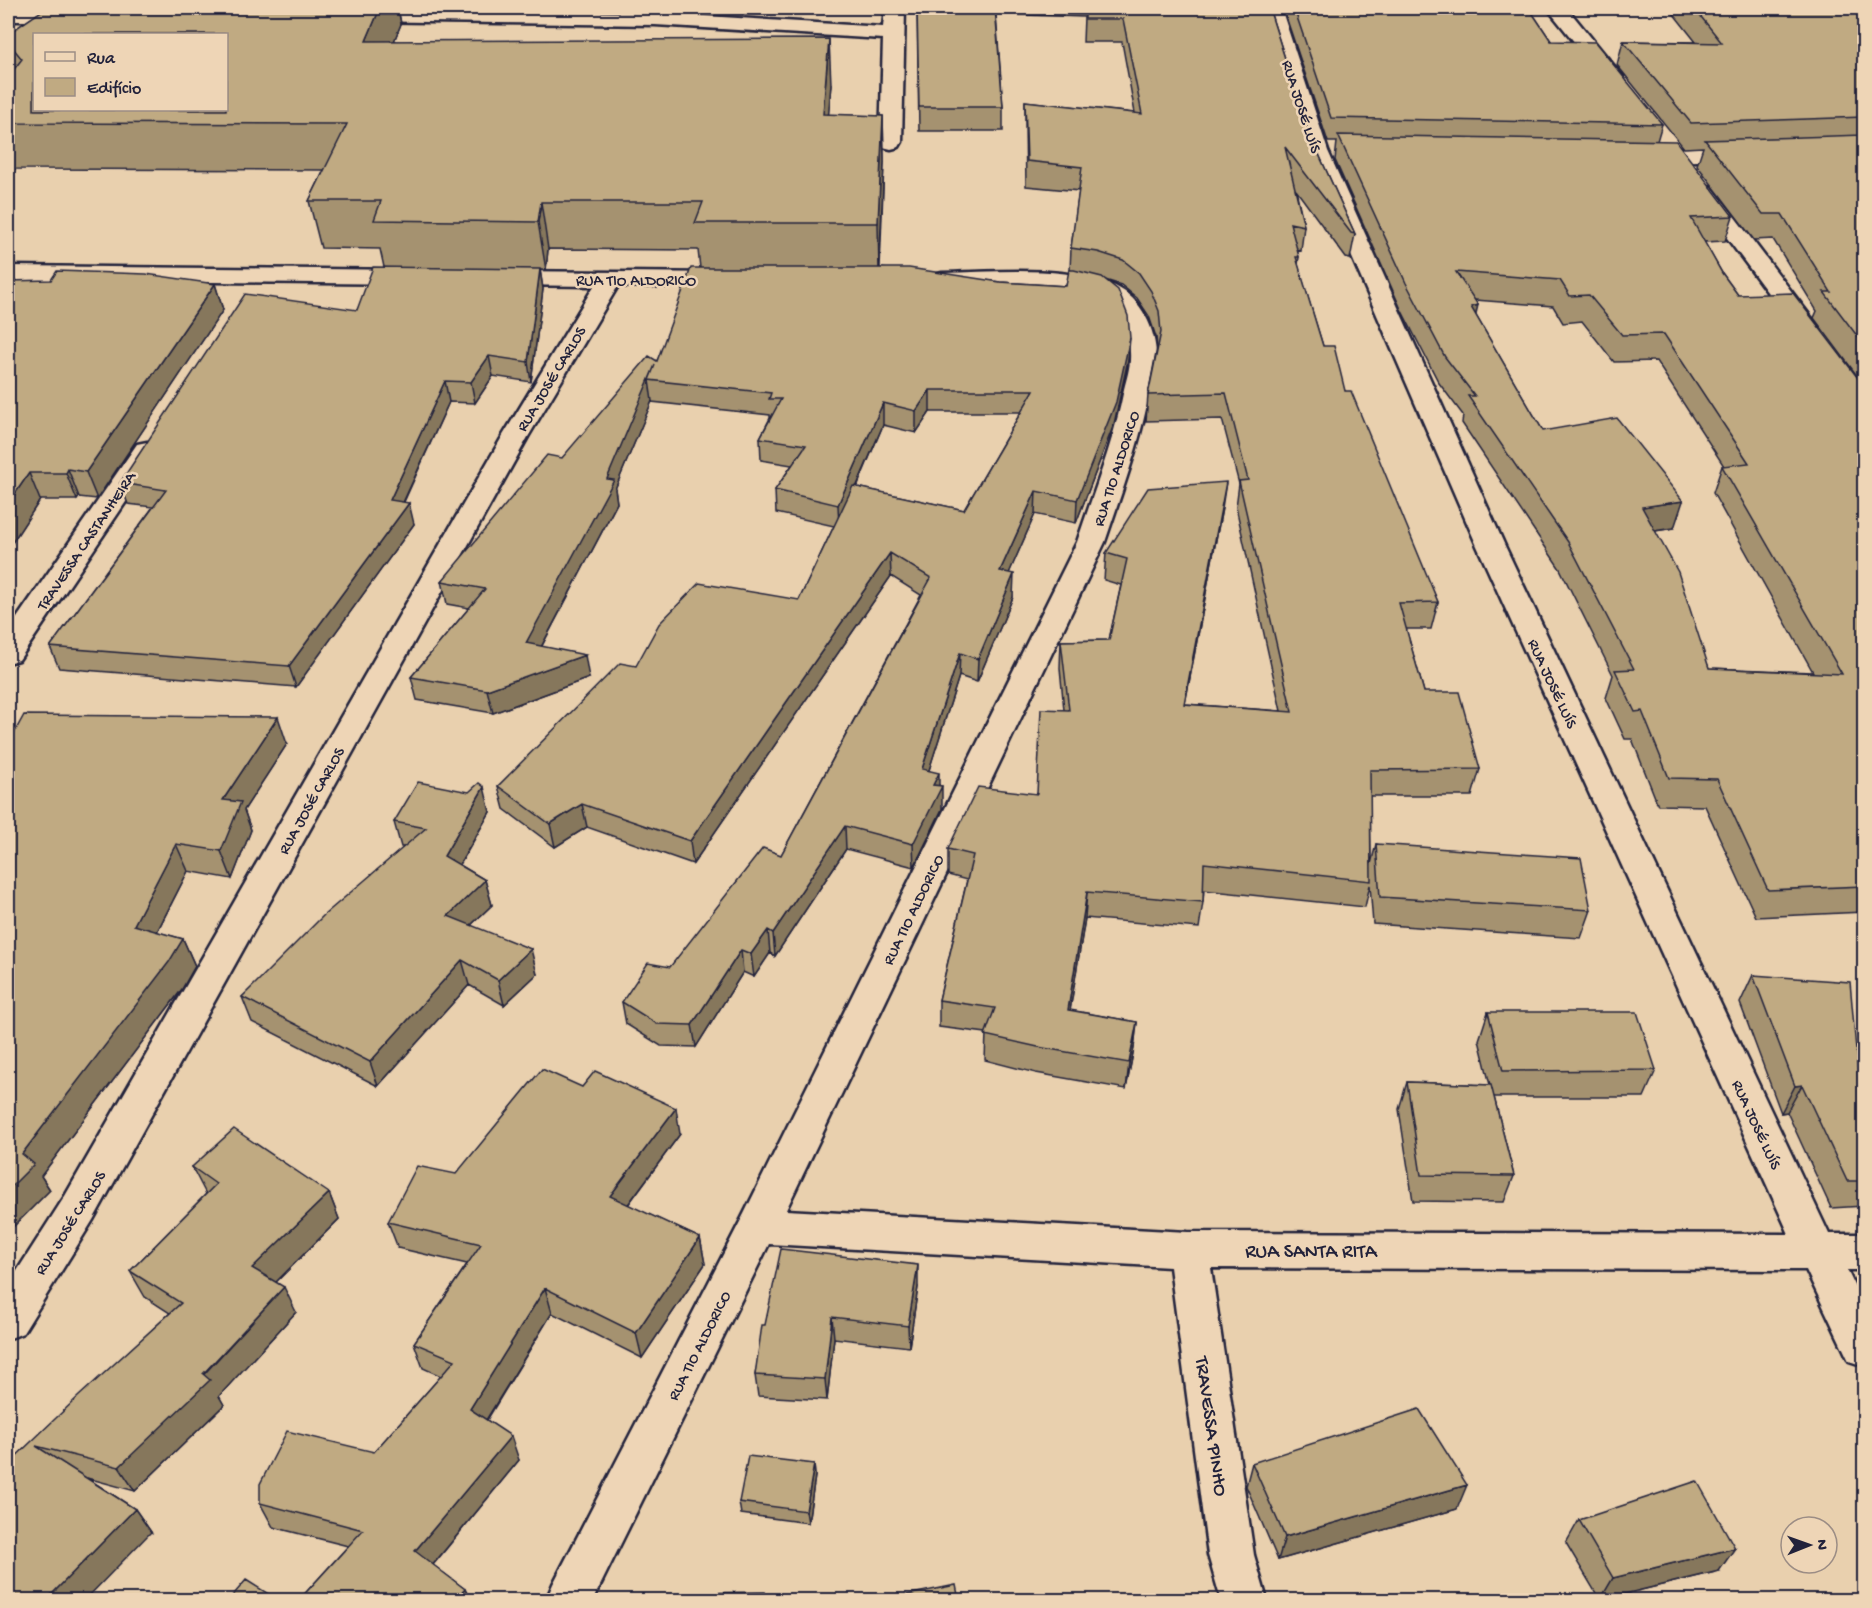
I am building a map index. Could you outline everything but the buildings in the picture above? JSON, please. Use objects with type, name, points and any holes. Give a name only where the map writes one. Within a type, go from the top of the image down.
[{"type":"street","points":[[8,14],[12,8]]},
{"type":"street","points":[[891,142],[895,8]]},
{"type":"street","name":"RUA JOSÉ LUÍS","points":[[1271,8],[1491,546],[1818,1253],[1864,1347]]},
{"type":"street","points":[[1557,8],[1625,91]]},
{"type":"street","points":[[338,14],[656,13],[894,34]]},
{"type":"street","points":[[8,14],[96,15]]},
{"type":"street","points":[[1662,138],[1821,348]]},
{"type":"street","points":[[1619,156],[1677,157],[1771,153]]},
{"type":"street","points":[[8,273],[255,286],[435,278]]},
{"type":"street","name":"RUA TIO ALDORICO","points":[[470,278],[751,280]]},
{"type":"street","name":"RUA JOSÉ CARLOS","points":[[8,1320],[79,1208],[515,437],[610,280]]},
{"type":"street","name":"RUA TIO ALDORICO","points":[[569,1600],[758,1226],[1091,542],[1132,423],[1143,354],[1131,310],[1119,298],[1102,290],[1069,283],[1021,280],[915,280]]},
{"type":"street","name":"TRAVESSA CASTANHEIRA","points":[[8,653],[163,426]]},
{"type":"street","name":"RUA SANTA RITA","points":[[758,1226],[1188,1250],[1864,1252]]},
{"type":"street","name":"TRAVESSA PINHO","points":[[1188,1250],[1231,1555],[1244,1600]]}]
